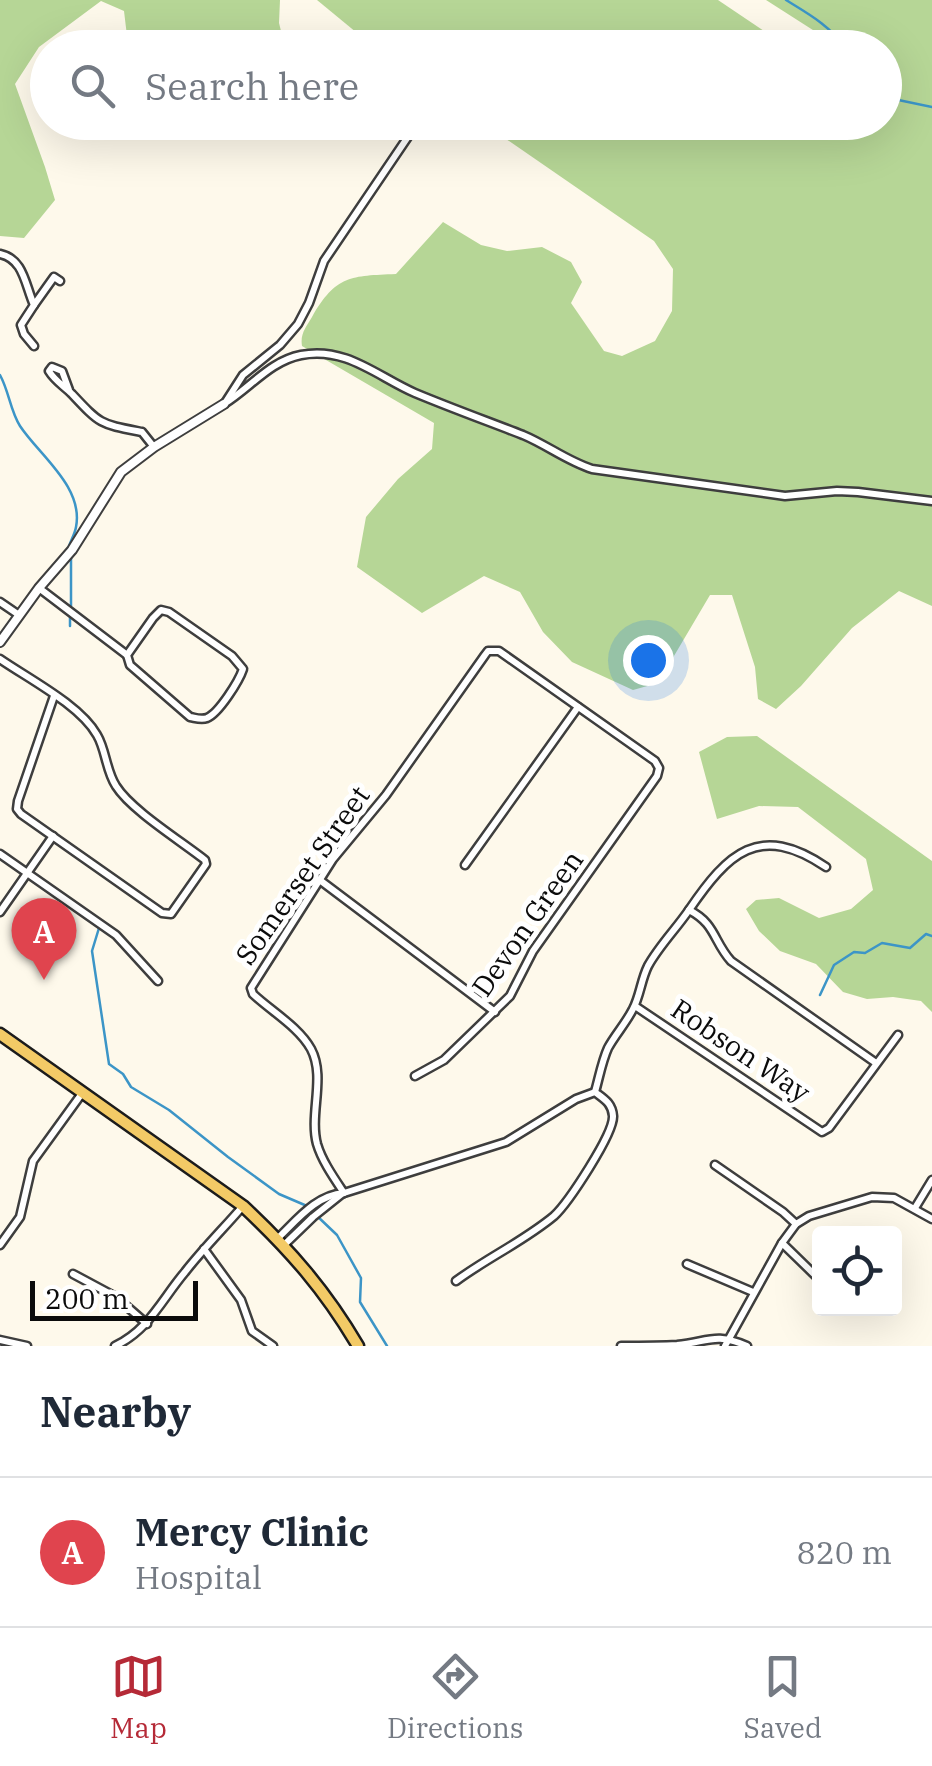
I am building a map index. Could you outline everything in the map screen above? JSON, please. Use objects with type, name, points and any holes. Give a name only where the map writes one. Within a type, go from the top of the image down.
[{"type":"main road","points":[[0,1034],[243,1206],[281,1242],[324,1293],[358,1346]]},
{"type":"street","points":[[224,404],[243,375],[280,345],[298,324],[324,261],[406,140]]},
{"type":"street","points":[[0,254],[17,262],[34,305]]},
{"type":"street","points":[[34,346],[21,325],[54,277],[60,281]]},
{"type":"street","points":[[0,642],[38,588],[72,550],[121,472],[281,362],[307,354],[331,354],[367,366],[412,392],[526,436],[592,469],[784,496],[836,491],[932,501]]},
{"type":"street","points":[[69,390],[96,420],[142,432],[154,447]]},
{"type":"street","points":[[38,588],[127,655],[130,665],[147,682],[190,716],[210,717],[239,681],[243,669],[232,656],[161,610],[127,655]]},
{"type":"street","points":[[0,602],[19,615]]},
{"type":"street","name":"Somerset Street","points":[[344,1192],[316,1142],[316,1064],[311,1049],[251,992],[255,980],[333,860],[386,796],[488,651],[499,650],[578,707]]},
{"type":"street","points":[[0,659],[54,696],[94,729],[116,786],[206,864],[171,914],[162,913],[17,809],[54,696]]},
{"type":"street","points":[[466,865],[578,707]]},
{"type":"street","name":"Devon Green","points":[[416,1076],[444,1060],[510,996],[533,951],[657,776],[659,768],[655,761],[578,707]]},
{"type":"street","points":[[0,912],[53,836]]},
{"type":"street","points":[[595,1092],[608,1049],[635,1006],[647,968],[708,880],[724,864],[757,847],[778,847],[800,852],[826,867]]},
{"type":"street","points":[[0,854],[116,935],[158,981]]},
{"type":"street","points":[[321,880],[495,1012]]},
{"type":"street","points":[[689,910],[703,917],[732,961],[876,1063],[898,1035]]},
{"type":"street","name":"Robson Way","points":[[635,1006],[822,1132],[829,1128],[876,1063]]},
{"type":"street","points":[[0,1246],[20,1217],[32,1161],[84,1092]]},
{"type":"street","points":[[281,1242],[311,1207],[332,1194],[506,1142],[576,1099],[595,1092]]},
{"type":"street","points":[[456,1281],[564,1206],[613,1121],[613,1110],[607,1100],[595,1092]]},
{"type":"street","points":[[714,1166],[796,1224]]},
{"type":"street","points":[[915,1208],[932,1180]]},
{"type":"street","points":[[281,1242],[344,1192]]},
{"type":"street","points":[[727,1342],[782,1244],[796,1224],[809,1216],[872,1198],[894,1198],[932,1219]]},
{"type":"street","points":[[115,1346],[132,1338],[147,1324],[182,1274],[243,1206]]},
{"type":"street","points":[[782,1244],[812,1272]]},
{"type":"street","points":[[204,1250],[241,1300],[252,1331],[273,1346]]},
{"type":"street","points":[[687,1264],[754,1292]]},
{"type":"street","points":[[72,1274],[116,1296],[147,1324]]},
{"type":"street","points":[[621,1346],[680,1345],[706,1338],[746,1346]]},
{"type":"street","points":[[1,1342],[27,1346]]},
{"type":"green space","points":[[0,0],[280,0],[281,30],[126,30],[124,11],[101,1],[62,30],[30,30],[30,61],[15,84],[30,126],[30,140],[35,140],[55,200],[24,238],[0,236]]},
{"type":"green space","points":[[317,0],[718,0],[763,30],[353,30]]},
{"type":"green space","points":[[766,0],[932,0],[932,606],[899,591],[852,628],[776,709],[758,699],[755,667],[732,595],[710,595],[658,683],[633,690],[572,662],[543,632],[520,592],[484,576],[422,613],[357,567],[366,517],[398,479],[432,449],[434,423],[302,346],[304,331],[329,293],[356,277],[396,274],[443,222],[481,245],[507,251],[542,247],[571,262],[582,282],[571,303],[604,351],[622,356],[655,341],[672,311],[673,269],[654,241],[508,140],[902,140],[902,30],[813,30]]},
{"type":"green space","points":[[757,736],[932,861],[932,1012],[921,1001],[867,999],[843,992],[816,964],[780,951],[759,931],[746,909],[756,900],[779,898],[819,918],[851,909],[873,890],[866,859],[798,807],[759,806],[717,819],[699,752],[727,737]]},
{"type":"waterway","points":[[786,0],[829,30]]},
{"type":"waterway","points":[[902,101],[932,107]]},
{"type":"waterway","points":[[0,375],[20,426],[58,472],[73,498],[76,527],[68,549]]},
{"type":"waterway","points":[[71,558],[71,606]]},
{"type":"waterway","points":[[70,617],[70,626]]},
{"type":"waterway","points":[[99,928],[92,951],[109,1064],[123,1074],[131,1087],[169,1110],[279,1194],[307,1206]]},
{"type":"waterway","points":[[820,995],[834,965],[854,952],[865,953],[882,943],[910,948],[926,934],[932,936]]},
{"type":"waterway","points":[[316,1215],[337,1235],[361,1278],[360,1302],[387,1346]]},
{"type":"place","name":"Mercy Clinic","points":[[44,980]]}]
